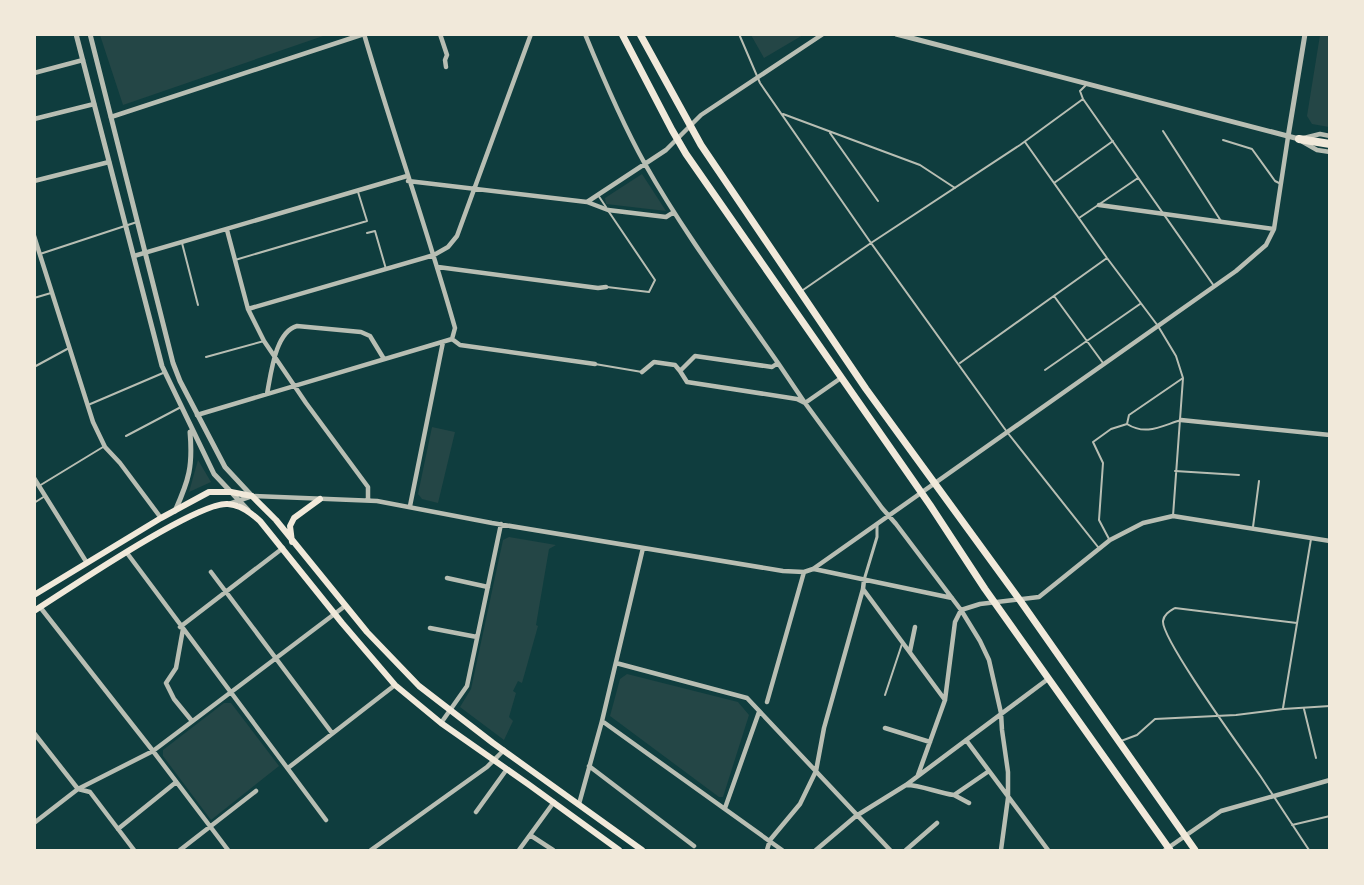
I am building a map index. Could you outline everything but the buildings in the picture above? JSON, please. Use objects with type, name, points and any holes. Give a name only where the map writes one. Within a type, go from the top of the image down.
[{"type":"highway","points":[[1299,139],[1329,144]]},
{"type":"main road","points":[[622,34],[677,139],[995,603],[1168,850]]},
{"type":"main road","points":[[640,34],[690,127],[866,389],[1019,599],[1195,850]]},
{"type":"main road","points":[[34,595],[161,518],[209,492],[231,492],[252,496],[276,520],[345,606],[404,671],[451,711],[642,850]]},
{"type":"main road","points":[[292,542],[290,526],[294,518],[320,498]]},
{"type":"main road","points":[[37,609],[127,553],[208,507],[228,504],[249,510],[395,685],[441,723],[619,850]]},
{"type":"street","points":[[76,34],[165,373],[214,474],[249,510]]},
{"type":"street","points":[[90,34],[173,363],[225,467],[252,496]]},
{"type":"street","points":[[440,34],[447,55],[446,66]]},
{"type":"street","points":[[248,309],[434,255],[448,246],[457,236],[531,34]]},
{"type":"street","points":[[585,34],[612,98],[645,164],[674,212],[805,403],[961,610],[980,641],[988,660],[1001,713],[1008,772],[1008,798],[1000,850]]},
{"type":"street","points":[[587,202],[666,150],[699,116],[823,34]]},
{"type":"street","points":[[896,34],[1299,139],[1317,150],[1329,152]]},
{"type":"street","points":[[228,504],[252,496],[368,500],[783,571],[804,572],[813,569],[1236,271],[1266,245],[1274,229],[1305,34]]},
{"type":"street","points":[[111,117],[364,35],[438,267],[455,328],[452,339]]},
{"type":"street","points":[[34,72],[83,60]]},
{"type":"street","points":[[34,119],[94,104]]},
{"type":"street","points":[[1299,139],[1320,134],[1329,136]]},
{"type":"street","points":[[34,181],[109,162]]},
{"type":"street","points":[[134,256],[358,190],[408,178],[473,189],[587,202],[608,210],[666,217],[674,212]]},
{"type":"street","points":[[1100,205],[1274,229]]},
{"type":"street","points":[[226,230],[248,309],[264,341],[368,487],[368,500]]},
{"type":"street","points":[[35,240],[93,422],[105,447],[120,463],[161,518]]},
{"type":"street","points":[[438,267],[598,288],[606,287]]},
{"type":"street","points":[[267,394],[274,357],[284,334],[290,328],[297,326],[361,332],[370,336],[384,359]]},
{"type":"street","points":[[197,415],[452,339]]},
{"type":"street","points":[[452,339],[460,345],[595,364]]},
{"type":"street","points":[[410,506],[443,342]]},
{"type":"street","points":[[680,371],[695,356],[772,367],[778,363]]},
{"type":"street","points":[[642,372],[654,362],[675,364],[687,382],[797,399],[805,403]]},
{"type":"street","points":[[805,403],[841,378]]},
{"type":"street","points":[[1181,420],[1329,435]]},
{"type":"street","points":[[175,511],[191,468],[190,427]]},
{"type":"street","points":[[34,478],[87,563]]},
{"type":"street","points":[[918,776],[945,700],[955,622],[961,610],[980,604],[1039,597],[1110,540],[1143,523],[1173,516],[1329,541]]},
{"type":"street","points":[[441,723],[467,686],[501,524]]},
{"type":"street","points":[[767,850],[770,840],[800,804],[816,771],[824,728],[877,537],[877,525]]},
{"type":"street","points":[[192,721],[174,699],[166,682],[176,668],[181,628],[283,548]]},
{"type":"street","points":[[579,804],[602,721],[643,548]]},
{"type":"street","points":[[127,553],[326,820]]},
{"type":"street","points":[[813,569],[952,598]]},
{"type":"street","points":[[211,572],[332,733]]},
{"type":"street","points":[[767,702],[804,572]]},
{"type":"street","points":[[447,578],[488,587]]},
{"type":"street","points":[[863,589],[945,700]]},
{"type":"street","points":[[34,823],[78,789],[153,751],[345,606]]},
{"type":"street","points":[[37,609],[153,751],[228,850]]},
{"type":"street","points":[[910,651],[915,627]]},
{"type":"street","points":[[430,628],[477,637]]},
{"type":"street","points":[[616,663],[747,698],[890,850]]},
{"type":"street","points":[[816,850],[856,816],[918,776],[1048,679]]},
{"type":"street","points":[[288,768],[395,685]]},
{"type":"street","points":[[725,808],[759,712]]},
{"type":"street","points":[[602,721],[782,850]]},
{"type":"street","points":[[885,728],[930,742]]},
{"type":"street","points":[[34,733],[78,789],[90,792],[134,850]]},
{"type":"street","points":[[966,740],[1048,850]]},
{"type":"street","points":[[370,850],[487,767],[504,750]]},
{"type":"street","points":[[589,766],[694,846]]},
{"type":"street","points":[[476,812],[507,770]]},
{"type":"street","points":[[954,795],[989,771]]},
{"type":"street","points":[[1168,850],[1221,811],[1329,780]]},
{"type":"street","points":[[118,829],[176,783]]},
{"type":"street","points":[[906,784],[916,785],[936,793],[954,795],[969,803]]},
{"type":"street","points":[[180,850],[256,791]]},
{"type":"street","points":[[519,850],[554,802]]},
{"type":"street","points":[[906,850],[937,823]]},
{"type":"street","points":[[530,835],[553,850]]},
{"type":"lane","points":[[739,34],[757,78],[871,243],[1007,432],[1099,548]]},
{"type":"lane","points":[[1088,84],[1080,91],[1083,99],[1215,286]]},
{"type":"lane","points":[[800,291],[1024,142],[1083,99]]},
{"type":"lane","points":[[783,114],[920,165],[955,188]]},
{"type":"lane","points":[[1164,131],[1221,221]]},
{"type":"lane","points":[[830,133],[878,201]]},
{"type":"lane","points":[[1223,140],[1252,149],[1275,181],[1281,184]]},
{"type":"lane","points":[[1053,183],[1113,141]]},
{"type":"lane","points":[[1024,142],[1158,326],[1176,356],[1184,378],[1173,516]]},
{"type":"lane","points":[[1079,218],[1138,178]]},
{"type":"lane","points":[[235,260],[367,221],[358,190]]},
{"type":"lane","points":[[598,195],[655,280],[649,292],[606,287]]},
{"type":"lane","points":[[40,254],[137,222]]},
{"type":"lane","points":[[367,233],[375,231],[386,269]]},
{"type":"lane","points":[[182,243],[198,305]]},
{"type":"lane","points":[[959,363],[1107,258]]},
{"type":"lane","points":[[34,298],[51,293]]},
{"type":"lane","points":[[1054,296],[1103,363]]},
{"type":"lane","points":[[1046,369],[1140,304]]},
{"type":"lane","points":[[206,357],[264,341]]},
{"type":"lane","points":[[34,367],[69,348]]},
{"type":"lane","points":[[595,364],[642,372]]},
{"type":"lane","points":[[88,405],[165,373]]},
{"type":"lane","points":[[1127,424],[1128,415],[1184,378]]},
{"type":"lane","points":[[126,436],[181,407]]},
{"type":"lane","points":[[1110,540],[1099,520],[1103,463],[1093,442],[1111,429],[1127,424],[1135,429],[1146,431],[1181,420]]},
{"type":"lane","points":[[39,486],[105,447]]},
{"type":"lane","points":[[1175,471],[1239,475]]},
{"type":"lane","points":[[1253,530],[1259,481]]},
{"type":"lane","points":[[34,503],[45,496]]},
{"type":"lane","points":[[1283,709],[1311,539]]},
{"type":"lane","points":[[1297,623],[1175,608],[1167,613],[1163,621],[1165,629],[1217,715],[1309,850]]},
{"type":"lane","points":[[885,696],[903,641]]},
{"type":"lane","points":[[1120,742],[1137,735],[1155,719],[1236,715],[1329,706]]},
{"type":"lane","points":[[1304,709],[1316,758]]},
{"type":"lane","points":[[1292,825],[1329,816]]},
{"type":"shaded area","points":[[100,34],[326,35],[123,105]]},
{"type":"shaded area","points":[[751,35],[803,35],[764,58]]},
{"type":"shaded area","points":[[1320,35],[1329,35],[1329,127],[1312,124],[1307,116]]},
{"type":"shaded area","points":[[642,174],[666,211],[606,204],[605,198]]},
{"type":"shaded area","points":[[432,427],[455,432],[438,503],[422,499],[418,494]]},
{"type":"shaded area","points":[[198,460],[211,482],[189,492]]},
{"type":"shaded area","points":[[509,537],[556,545],[549,549],[536,625],[538,626],[522,683],[518,681],[513,691],[516,693],[509,717],[513,721],[504,740],[460,707],[471,689],[503,540]]},
{"type":"shaded area","points":[[627,674],[738,702],[749,715],[723,797],[719,797],[610,716],[620,679]]},
{"type":"shaded area","points":[[224,703],[231,703],[279,766],[211,820],[163,756],[163,750]]}]
